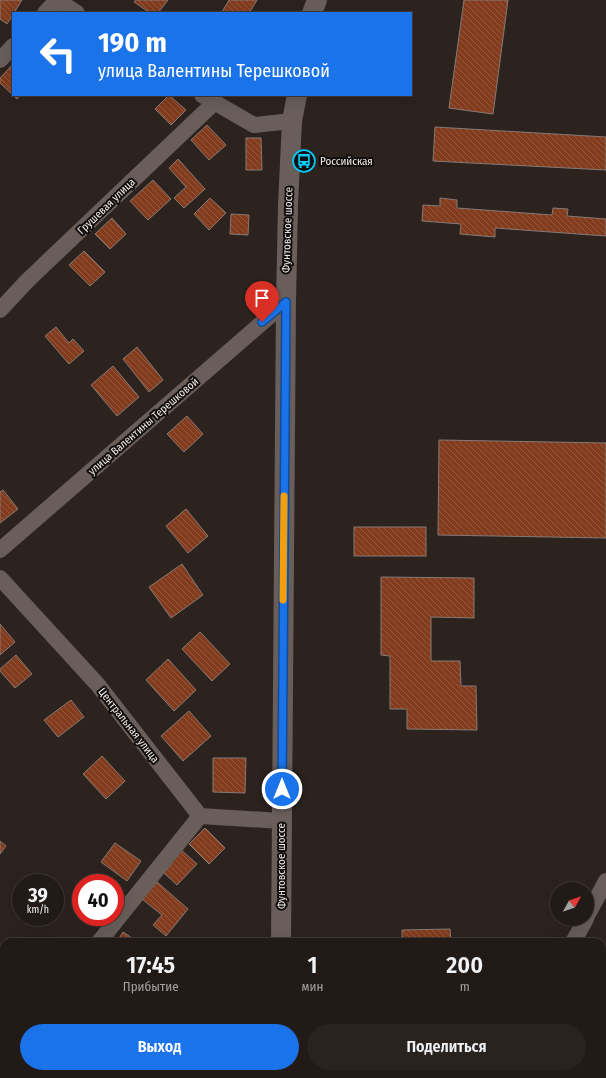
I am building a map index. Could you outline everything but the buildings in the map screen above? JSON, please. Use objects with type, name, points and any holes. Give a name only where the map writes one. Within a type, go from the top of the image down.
[{"type":"street","points":[[46,12],[57,0],[75,12]]},
{"type":"street","points":[[312,12],[317,0]]},
{"type":"street","points":[[0,60],[12,47]]},
{"type":"street","name":"Фунтовское шоссе","points":[[281,938],[286,302],[288,205],[292,121],[297,96]]},
{"type":"street","points":[[208,99],[254,125],[292,121]]},
{"type":"street","name":"Грушевая улица","points":[[0,310],[208,99]]},
{"type":"street","name":"улица Валентины Терешковой","points":[[0,550],[286,302]]},
{"type":"street","name":"Центральная улица","points":[[0,578],[98,685],[200,816]]},
{"type":"street","points":[[102,938],[200,816],[281,821]]},
{"type":"street","points":[[594,903],[606,881]]},
{"type":"street","points":[[575,938],[582,926]]},
{"type":"slow traffic","points":[[283,600],[284,496]]},
{"type":"place","name":"Российская","points":[[304,161]]},
{"type":"route","points":[[262,322],[286,302],[282,789]]}]
